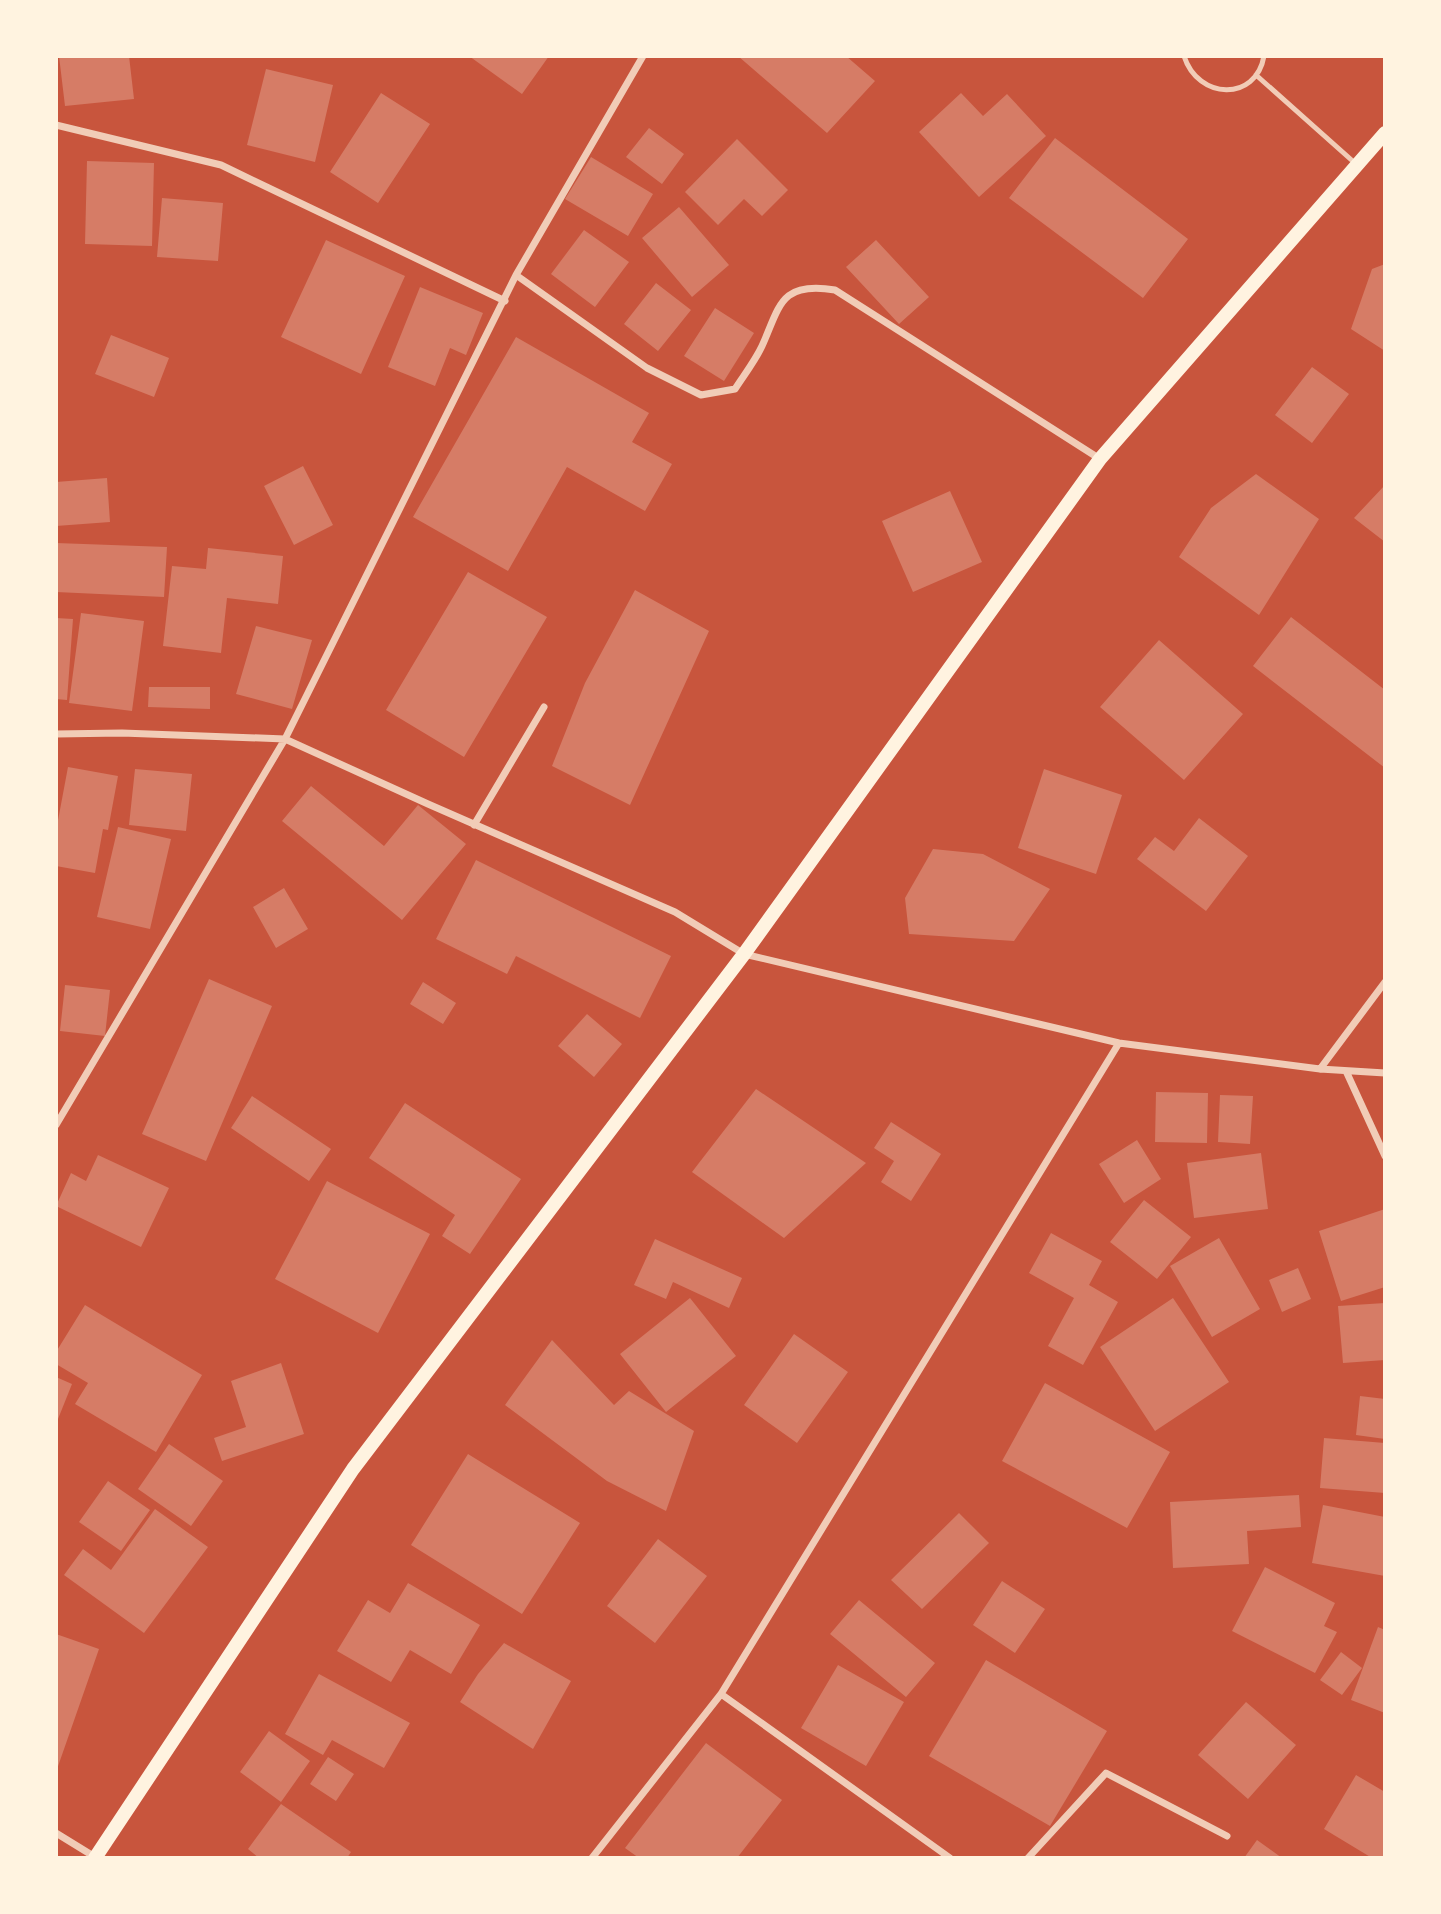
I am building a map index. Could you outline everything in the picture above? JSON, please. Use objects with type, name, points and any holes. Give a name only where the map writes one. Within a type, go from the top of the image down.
[{"type":"main road","points":[[95,1858],[353,1469],[744,954],[1100,459],[1385,133]]},
{"type":"street","points":[[56,1125],[285,739],[516,275],[643,56]]},
{"type":"street","points":[[56,125],[221,165],[505,301]]},
{"type":"street","points":[[516,275],[647,368],[701,395],[735,389],[761,348],[778,306],[794,292],[813,286],[835,290],[1100,459]]},
{"type":"street","points":[[474,825],[544,707]]},
{"type":"street","points":[[56,734],[122,733],[285,739],[675,912],[744,954],[1119,1043],[1320,1069],[1385,1073]]},
{"type":"street","points":[[1320,1069],[1385,982]]},
{"type":"street","points":[[593,1858],[720,1694],[1119,1043]]},
{"type":"street","points":[[1346,1071],[1385,1156]]},
{"type":"street","points":[[720,1694],[950,1858]]},
{"type":"street","points":[[1028,1858],[1106,1773],[1227,1836]]},
{"type":"street","points":[[56,1833],[95,1858]]},
{"type":"lane","points":[[1184,56],[1188,68],[1196,78],[1219,90],[1246,85],[1256,75],[1264,56]]},
{"type":"lane","points":[[1256,75],[1357,165]]},
{"type":"building","points":[[59,56],[129,56],[134,99],[65,106]]},
{"type":"building","points":[[469,56],[549,56],[522,94]]},
{"type":"building","points":[[738,56],[846,56],[875,81],[827,133]]},
{"type":"building","points":[[266,69],[333,85],[315,162],[247,145]]},
{"type":"building","points":[[381,93],[430,124],[378,203],[330,172]]},
{"type":"building","points":[[961,93],[983,116],[1007,94],[1046,136],[979,197],[919,132]]},
{"type":"building","points":[[649,128],[684,154],[662,184],[626,157]]},
{"type":"building","points":[[1055,138],[1188,239],[1143,298],[1009,198]]},
{"type":"building","points":[[737,139],[788,190],[762,216],[744,199],[718,225],[685,192]]},
{"type":"building","points":[[591,157],[653,194],[628,236],[565,199]]},
{"type":"building","points":[[87,161],[154,163],[152,246],[85,244]]},
{"type":"building","points":[[162,198],[223,203],[218,261],[157,257]]},
{"type":"building","points":[[679,207],[729,265],[692,297],[642,238]]},
{"type":"building","points":[[584,230],[629,262],[595,307],[551,274]]},
{"type":"building","points":[[326,240],[405,276],[361,374],[281,337]]},
{"type":"building","points":[[876,240],[929,297],[899,324],[846,267]]},
{"type":"building","points":[[1385,264],[1385,351],[1351,329],[1372,269]]},
{"type":"building","points":[[656,283],[691,310],[658,351],[624,324]]},
{"type":"building","points":[[420,287],[483,313],[466,355],[450,348],[435,386],[388,367]]},
{"type":"building","points":[[715,308],[754,333],[724,381],[684,356]]},
{"type":"building","points":[[111,335],[169,358],[154,397],[95,374]]},
{"type":"building","points":[[516,337],[649,413],[632,442],[672,464],[645,511],[567,467],[508,571],[413,517]]},
{"type":"building","points":[[1312,367],[1349,394],[1312,443],[1275,415]]},
{"type":"building","points":[[303,466],[333,525],[294,545],[264,486]]},
{"type":"building","points":[[1256,474],[1319,519],[1259,615],[1179,557],[1211,508]]},
{"type":"building","points":[[107,478],[110,522],[56,526],[56,482]]},
{"type":"building","points":[[1385,485],[1385,542],[1354,518]]},
{"type":"building","points":[[950,491],[982,562],[913,592],[882,521]]},
{"type":"building","points":[[56,543],[167,547],[164,597],[56,592]]},
{"type":"building","points":[[208,548],[283,556],[278,604],[227,598],[221,653],[163,646],[172,566],[206,569]]},
{"type":"building","points":[[468,572],[547,617],[464,757],[386,710]]},
{"type":"building","points":[[635,590],[709,631],[630,805],[552,766],[585,683]]},
{"type":"building","points":[[81,613],[144,621],[132,711],[69,703]]},
{"type":"building","points":[[1291,617],[1385,690],[1385,768],[1253,666]]},
{"type":"building","points":[[56,618],[73,619],[67,700],[56,699]]},
{"type":"building","points":[[256,626],[312,640],[292,709],[236,694]]},
{"type":"building","points":[[1159,640],[1243,714],[1184,780],[1100,707]]},
{"type":"building","points":[[149,687],[210,687],[210,709],[148,707]]},
{"type":"building","points":[[68,767],[118,776],[108,830],[103,829],[95,873],[56,866],[56,831]]},
{"type":"building","points":[[135,769],[192,774],[186,831],[129,825]]},
{"type":"building","points":[[1044,769],[1122,795],[1096,874],[1018,848]]},
{"type":"building","points":[[311,786],[384,846],[418,805],[466,844],[402,920],[282,821]]},
{"type":"building","points":[[1199,818],[1248,856],[1206,911],[1137,859],[1155,837],[1174,851]]},
{"type":"building","points":[[118,827],[171,839],[150,929],[97,917]]},
{"type":"building","points":[[933,849],[983,854],[1050,889],[1014,941],[909,934],[905,898]]},
{"type":"building","points":[[476,860],[671,956],[640,1018],[516,956],[507,974],[436,939]]},
{"type":"building","points":[[284,888],[308,929],[276,948],[253,907]]},
{"type":"building","points":[[209,979],[272,1006],[206,1161],[142,1134]]},
{"type":"building","points":[[423,982],[456,1003],[443,1024],[410,1004]]},
{"type":"building","points":[[65,985],[110,990],[105,1036],[60,1031]]},
{"type":"building","points":[[587,1014],[622,1044],[594,1077],[558,1046]]},
{"type":"building","points":[[756,1089],[866,1163],[784,1238],[692,1172]]},
{"type":"building","points":[[1156,1092],[1208,1093],[1207,1143],[1155,1142]]},
{"type":"building","points":[[1220,1095],[1253,1096],[1250,1144],[1218,1142]]},
{"type":"building","points":[[252,1096],[331,1149],[309,1181],[231,1128]]},
{"type":"building","points":[[405,1103],[521,1179],[470,1254],[442,1236],[455,1215],[369,1158]]},
{"type":"building","points":[[891,1122],[941,1154],[911,1201],[881,1182],[894,1161],[874,1148]]},
{"type":"building","points":[[1137,1140],[1161,1179],[1124,1203],[1099,1164]]},
{"type":"building","points":[[1261,1153],[1268,1209],[1194,1218],[1187,1163]]},
{"type":"building","points":[[98,1155],[169,1188],[141,1247],[56,1206],[71,1173],[86,1181]]},
{"type":"building","points":[[327,1181],[430,1234],[378,1333],[275,1279]]},
{"type":"building","points":[[1144,1200],[1191,1237],[1157,1279],[1110,1242]]},
{"type":"building","points":[[1385,1209],[1385,1287],[1341,1301],[1319,1231]]},
{"type":"building","points":[[1051,1233],[1102,1261],[1089,1285],[1118,1302],[1083,1365],[1048,1346],[1074,1298],[1029,1273]]},
{"type":"building","points":[[1219,1238],[1260,1309],[1212,1337],[1170,1266]]},
{"type":"building","points":[[655,1239],[742,1278],[729,1308],[673,1282],[666,1299],[634,1285]]},
{"type":"building","points":[[1298,1268],[1311,1299],[1282,1312],[1269,1280]]},
{"type":"building","points":[[690,1298],[736,1356],[666,1412],[620,1354]]},
{"type":"building","points":[[1173,1298],[1229,1382],[1155,1431],[1100,1347]]},
{"type":"building","points":[[1385,1303],[1385,1360],[1343,1363],[1338,1306]]},
{"type":"building","points":[[85,1305],[202,1375],[156,1452],[75,1404],[88,1383],[56,1364],[56,1352]]},
{"type":"building","points":[[794,1334],[848,1372],[797,1443],[744,1405]]},
{"type":"building","points":[[552,1340],[614,1405],[629,1391],[694,1431],[666,1511],[607,1481],[505,1405]]},
{"type":"building","points":[[281,1363],[304,1434],[222,1461],[214,1438],[246,1427],[231,1381]]},
{"type":"building","points":[[56,1377],[72,1384],[58,1419],[56,1418]]},
{"type":"building","points":[[1045,1383],[1170,1452],[1127,1528],[1002,1461]]},
{"type":"building","points":[[1360,1396],[1385,1399],[1385,1439],[1356,1435]]},
{"type":"building","points":[[1324,1438],[1385,1443],[1385,1493],[1320,1488]]},
{"type":"building","points":[[169,1444],[223,1481],[191,1526],[138,1489]]},
{"type":"building","points":[[468,1454],[580,1523],[522,1614],[411,1545]]},
{"type":"building","points":[[108,1481],[150,1510],[121,1551],[79,1522]]},
{"type":"building","points":[[1299,1495],[1301,1527],[1247,1531],[1249,1564],[1173,1568],[1170,1502]]},
{"type":"building","points":[[1323,1505],[1385,1517],[1385,1576],[1312,1563]]},
{"type":"building","points":[[155,1509],[208,1547],[144,1633],[64,1575],[83,1549],[111,1570]]},
{"type":"building","points":[[959,1513],[989,1543],[922,1609],[891,1580]]},
{"type":"building","points":[[658,1539],[707,1576],[655,1643],[607,1606]]},
{"type":"building","points":[[1265,1567],[1335,1603],[1324,1626],[1337,1632],[1315,1673],[1232,1631]]},
{"type":"building","points":[[1002,1581],[1045,1609],[1015,1653],[973,1625]]},
{"type":"building","points":[[408,1583],[480,1625],[451,1674],[410,1650],[391,1682],[337,1651],[368,1600],[390,1613]]},
{"type":"building","points":[[859,1600],[935,1663],[906,1697],[830,1634]]},
{"type":"building","points":[[1378,1627],[1385,1630],[1385,1713],[1351,1700]]},
{"type":"building","points":[[56,1634],[99,1649],[56,1772]]},
{"type":"building","points":[[504,1643],[571,1681],[533,1749],[460,1702],[478,1674]]},
{"type":"building","points":[[1341,1652],[1362,1668],[1342,1695],[1320,1680]]},
{"type":"building","points":[[986,1660],[1107,1731],[1050,1826],[929,1756]]},
{"type":"building","points":[[838,1665],[904,1702],[866,1766],[801,1728]]},
{"type":"building","points":[[319,1674],[410,1723],[384,1768],[332,1740],[323,1755],[285,1734]]},
{"type":"building","points":[[1246,1702],[1296,1745],[1248,1799],[1198,1755]]},
{"type":"building","points":[[269,1731],[310,1761],[281,1802],[240,1772]]},
{"type":"building","points":[[706,1743],[782,1800],[737,1858],[639,1858],[625,1848]]},
{"type":"building","points":[[328,1757],[354,1774],[336,1801],[310,1784]]},
{"type":"building","points":[[1356,1775],[1385,1792],[1385,1858],[1372,1858],[1324,1829]]},
{"type":"building","points":[[281,1804],[351,1852],[347,1858],[259,1858],[248,1849]]},
{"type":"building","points":[[1257,1840],[1282,1858],[1244,1858]]}]
